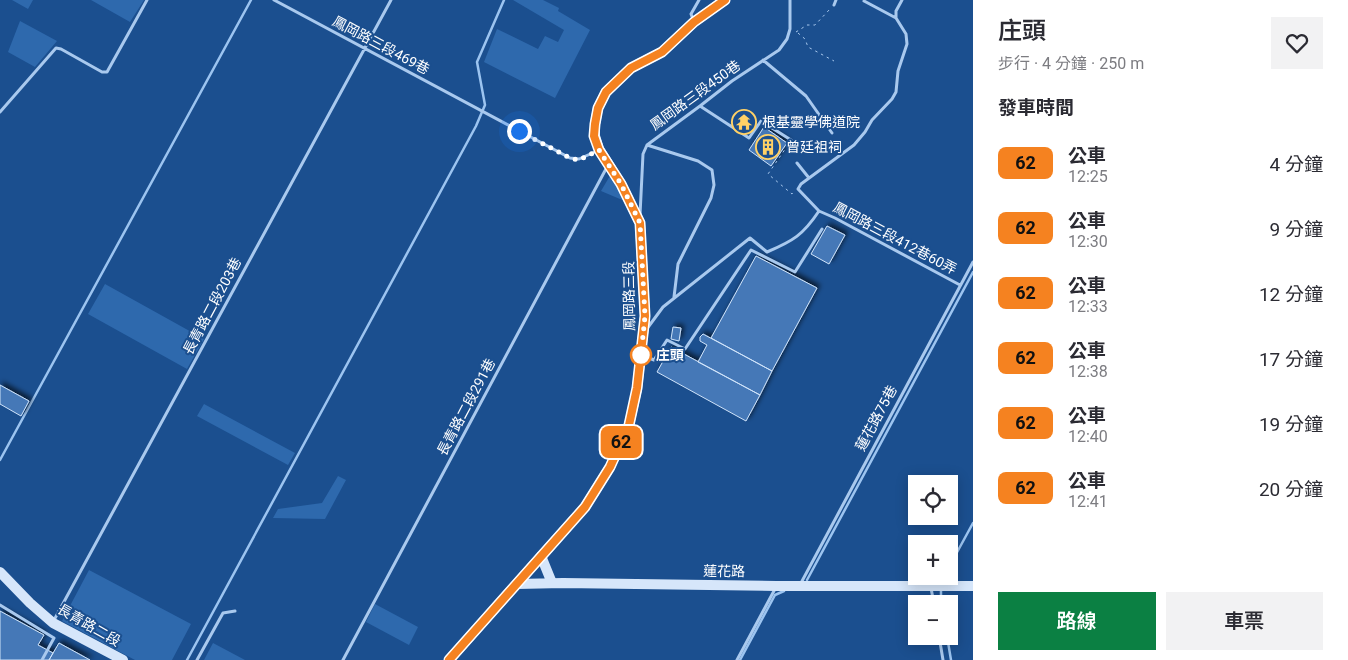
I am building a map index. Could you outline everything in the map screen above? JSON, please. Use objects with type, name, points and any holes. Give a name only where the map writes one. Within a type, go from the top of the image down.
[{"type":"street","name":"鳳岡路三段","points":[[449,660],[585,507],[610,467],[629,425],[637,388],[645,316],[640,223],[621,184],[599,150],[594,136],[598,108],[606,92],[631,68],[662,52],[694,22],[725,0]]},
{"type":"street","points":[[542,556],[552,583]]},
{"type":"street","name":"長青路二段","points":[[0,572],[30,603],[53,623],[122,660]]},
{"type":"street","name":"蓮花路","points":[[517,584],[973,586]]},
{"type":"lane","points":[[0,112],[56,48],[102,72],[107,72],[147,0]]},
{"type":"lane","name":"鳳岡路三段469巷","points":[[274,0],[570,158],[579,160],[599,150]]},
{"type":"lane","name":"長青路二段203巷","points":[[53,623],[391,0]]},
{"type":"lane","points":[[694,22],[691,14],[699,0]]},
{"type":"lane","name":"鳳岡路三段450巷","points":[[640,223],[643,154],[646,145],[732,81],[779,50],[788,39],[790,0]]},
{"type":"lane","points":[[834,5],[836,0]]},
{"type":"lane","points":[[896,18],[896,11],[902,0]]},
{"type":"lane","points":[[644,333],[663,308],[674,298],[750,238],[767,252],[792,241],[809,227],[819,211],[798,189],[801,184],[854,145],[896,92],[898,71],[907,44],[906,34],[896,18],[864,1]]},
{"type":"lane","points":[[763,60],[806,96],[832,133]]},
{"type":"lane","points":[[700,106],[749,138],[761,121],[791,140]]},
{"type":"lane","points":[[646,145],[698,161],[712,170],[714,185],[711,198],[678,264],[674,298]]},
{"type":"lane","points":[[798,163],[809,178]]},
{"type":"lane","name":"長青路二段291巷","points":[[343,660],[608,164]]},
{"type":"lane","name":"鳳岡路三段412巷60弄","points":[[819,211],[960,285]]},
{"type":"lane","points":[[641,354],[654,360],[667,340],[685,349],[751,250],[795,272],[822,229]]},
{"type":"lane","name":"蓮花路75巷","points":[[799,586],[973,262]]},
{"type":"lane","points":[[930,585],[932,595]]},
{"type":"lane","points":[[737,660],[776,586]]},
{"type":"lane","points":[[0,605],[54,638],[42,660]]},
{"type":"lane","points":[[197,660],[223,613],[235,610]]},
{"type":"lane","points":[[941,645],[944,660]]},
{"type":"path","points":[[798,33],[807,25],[815,25],[834,5]]},
{"type":"path","points":[[790,29],[805,38],[808,47],[834,62]]},
{"type":"path","points":[[791,140],[768,174],[792,194],[798,189]]},
{"type":"shaded area","points":[[12,0],[33,0],[28,9]]},
{"type":"shaded area","points":[[91,0],[144,0],[130,22]]},
{"type":"shaded area","points":[[513,0],[543,0],[559,8],[558,11],[590,30],[555,98],[484,62],[497,29],[538,49],[545,36],[558,42],[564,30]]},
{"type":"shaded area","points":[[20,21],[57,41],[35,67],[8,52]]},
{"type":"shaded area","points":[[611,174],[627,202],[601,191]]},
{"type":"shaded area","points":[[105,284],[204,339],[187,369],[88,314]]},
{"type":"shaded area","points":[[204,404],[295,453],[288,465],[197,416]]},
{"type":"shaded area","points":[[338,476],[346,480],[325,519],[273,518],[278,509],[322,503]]},
{"type":"shaded area","points":[[89,570],[191,624],[172,660],[135,660],[62,621]]},
{"type":"shaded area","points":[[375,604],[418,627],[409,645],[366,622]]},
{"type":"shaded area","points":[[213,643],[245,660],[204,660]]},
{"type":"building","name":"曾廷祖祠","points":[[764,127],[787,143],[771,166],[749,150]]},
{"type":"building","points":[[791,147],[794,150],[791,153],[788,150]]},
{"type":"building","points":[[827,226],[845,235],[829,264],[811,254]]},
{"type":"building","points":[[756,256],[817,288],[772,371],[711,338]]},
{"type":"building","points":[[673,327],[681,328],[679,341],[671,339]]},
{"type":"building","points":[[703,334],[772,371],[760,395],[698,362],[707,345],[700,341],[700,337]]},
{"type":"building","points":[[671,347],[760,395],[746,421],[657,372]]},
{"type":"building","points":[[0,385],[29,401],[21,416],[0,404]]},
{"type":"building","points":[[0,611],[44,635],[38,645],[53,653],[49,660],[0,660]]},
{"type":"building","points":[[59,643],[90,660],[49,660]]},
{"type":"waterway","points":[[0,460],[251,0]]},
{"type":"waterway","points":[[187,660],[476,126],[485,105],[477,62],[504,0]]},
{"type":"waterway","points":[[807,580],[973,272]]},
{"type":"waterway","points":[[958,550],[973,523]]},
{"type":"waterway","points":[[941,588],[941,595]]},
{"type":"waterway","points":[[740,660],[775,595],[784,591]]},
{"type":"waterway","points":[[948,645],[951,660]]},
{"type":"bus line","name":"62","points":[[449,660],[585,507],[610,467],[629,425],[637,388],[645,316],[640,223],[621,184],[599,150],[594,136],[598,108],[606,92],[631,68],[662,52],[694,22],[725,0]]},
{"type":"place","name":"根基靈學佛道院","points":[[744,122]]},
{"type":"place","name":"曾廷祖祠","points":[[768,147]]},
{"type":"place","name":"庄頭","points":[[641,355]]},
{"type":"route","points":[[519,131],[570,158],[579,160],[599,150],[621,184],[640,223],[645,316],[641,355]]}]
